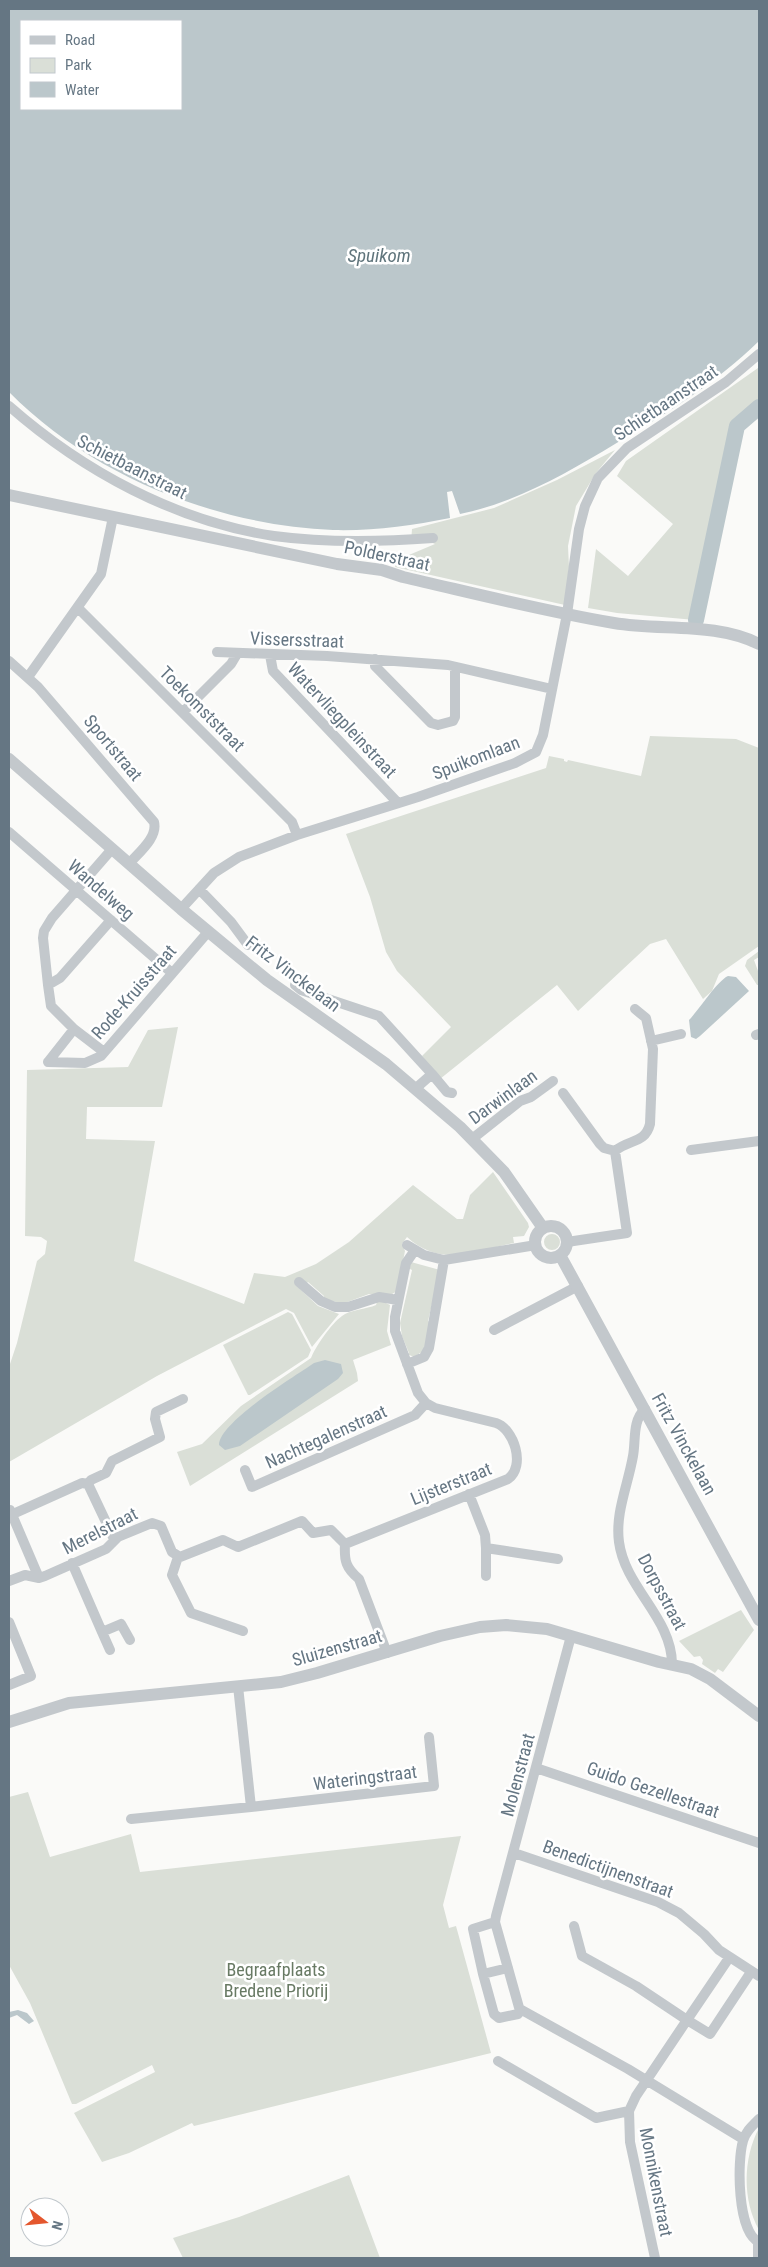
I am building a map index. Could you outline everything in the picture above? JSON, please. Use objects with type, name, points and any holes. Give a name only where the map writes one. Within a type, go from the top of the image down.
[{"type":"street","name":"Schietbaanstraat","points":[[596,483],[607,467],[627,448],[718,388],[759,354]]},
{"type":"street","name":"Schietbaanstraat","points":[[9,406],[32,426],[83,463],[143,495],[188,514],[263,533],[309,540],[433,538]]},
{"type":"street","name":"Spuikomlaan","points":[[181,909],[214,873],[239,857],[297,835],[515,763],[532,755],[541,741],[552,689],[567,614],[579,529],[585,506],[596,483]]},
{"type":"street","name":"Polderstraat","points":[[9,495],[337,564],[382,570],[403,577],[567,614],[616,623],[720,632],[750,639],[759,644]]},
{"type":"street","points":[[28,677],[101,574],[113,517]]},
{"type":"street","name":"Toekomststraat","points":[[78,608],[292,822],[297,835]]},
{"type":"street","name":"Vissersstraat","points":[[217,652],[375,659],[455,666],[552,689]]},
{"type":"street","points":[[183,712],[231,664],[236,654]]},
{"type":"street","name":"Watervliegpleinstraat","points":[[270,655],[273,671],[398,803]]},
{"type":"street","points":[[375,659],[374,666],[431,723],[438,725],[453,722],[456,717],[455,666]]},
{"type":"street","name":"Sportstraat","points":[[9,661],[28,677],[154,822],[153,836],[129,864]]},
{"type":"street","name":"Fritz Vinckelaan","points":[[9,759],[208,932],[297,992],[416,1089],[472,1139],[504,1172],[543,1228]]},
{"type":"street","name":"Wandelweg","points":[[9,832],[172,973]]},
{"type":"street","points":[[104,1052],[74,1029],[52,1006],[48,985],[44,931],[52,918],[112,849]]},
{"type":"street","points":[[199,889],[231,922],[248,945]]},
{"type":"street","points":[[48,985],[60,978],[111,920]]},
{"type":"street","name":"Rode-Kruisstraat","points":[[74,1029],[48,1062],[85,1062],[98,1058],[208,932]]},
{"type":"street","points":[[297,992],[378,1016],[447,1092],[452,1093]]},
{"type":"street","points":[[615,1151],[622,1144],[642,1138],[648,1133],[653,1049],[646,1018],[635,1009]]},
{"type":"street","points":[[651,1041],[681,1034]]},
{"type":"street","points":[[416,1089],[432,1074]]},
{"type":"street","name":"Darwinlaan","points":[[472,1139],[520,1101],[531,1097],[553,1081]]},
{"type":"street","points":[[563,1094],[600,1144],[604,1148],[615,1151]]},
{"type":"street","points":[[691,1150],[759,1141]]},
{"type":"street","points":[[567,1242],[626,1233],[615,1151]]},
{"type":"street","points":[[551,1226],[559,1228],[565,1233],[567,1242],[565,1249],[560,1255],[552,1258],[545,1256],[536,1245],[537,1236],[543,1228],[551,1226]]},
{"type":"street","points":[[426,1403],[418,1393],[395,1331],[394,1320],[411,1247],[430,1258],[444,1260],[536,1245]]},
{"type":"street","name":"Fritz Vinckelaan","points":[[560,1255],[759,1620]]},
{"type":"street","points":[[407,1364],[424,1357],[429,1348],[444,1260]]},
{"type":"street","points":[[299,1282],[324,1303],[335,1307],[348,1307],[380,1297],[398,1300]]},
{"type":"street","points":[[494,1330],[578,1286]]},
{"type":"street","points":[[88,1484],[91,1480],[106,1473],[112,1461],[157,1441],[160,1437],[155,1419],[156,1412],[183,1399]]},
{"type":"street","name":"Nachtegalenstraat","points":[[245,1470],[252,1487],[417,1414],[426,1403]]},
{"type":"street","name":"Lijsterstraat","points":[[344,1544],[508,1479],[515,1472],[518,1458],[508,1432],[497,1423],[438,1409],[426,1403]]},
{"type":"street","name":"Dorpsstraat","points":[[645,1409],[638,1418],[633,1456],[618,1519],[619,1543],[633,1580],[669,1640],[672,1664]]},
{"type":"street","points":[[39,1578],[11,1511],[82,1483],[88,1484]]},
{"type":"street","points":[[88,1484],[114,1539]]},
{"type":"street","points":[[469,1494],[484,1532],[486,1576]]},
{"type":"street","points":[[243,1631],[193,1618],[172,1575],[178,1557],[223,1540],[238,1546],[299,1521],[305,1523],[313,1533],[331,1530],[344,1544],[343,1554],[350,1572],[359,1580],[387,1652]]},
{"type":"street","name":"Merelstraat","points":[[9,1581],[25,1575],[39,1578],[106,1548],[114,1539],[149,1524],[157,1523],[161,1526],[172,1552],[178,1557]]},
{"type":"street","points":[[486,1548],[558,1559]]},
{"type":"street","points":[[72,1563],[110,1650]]},
{"type":"street","points":[[9,1622],[31,1676],[9,1686]]},
{"type":"street","points":[[102,1632],[121,1624],[130,1640]]},
{"type":"street","name":"Sluizenstraat","points":[[9,1722],[69,1703],[298,1678],[440,1636],[496,1625],[540,1628],[672,1664]]},
{"type":"street","name":"Molenstraat","points":[[520,2009],[496,1922],[571,1636]]},
{"type":"street","points":[[672,1664],[700,1672],[759,1716]]},
{"type":"street","points":[[238,1686],[251,1807]]},
{"type":"street","name":"Wateringstraat","points":[[131,1819],[434,1786],[429,1737]]},
{"type":"street","name":"Guido Gezellestraat","points":[[536,1768],[759,1843]]},
{"type":"street","name":"Benedictijnenstraat","points":[[514,1853],[658,1902],[672,1909],[693,1924],[729,1958],[755,1974]]},
{"type":"street","points":[[496,1922],[473,1929],[483,1974],[496,2017],[501,2018],[518,2014],[520,2009],[743,2139]]},
{"type":"street","points":[[574,1926],[582,1956],[636,1986],[710,2034],[755,1974]]},
{"type":"street","name":"Monnikenstraat","points":[[655,2258],[630,2142],[629,2111],[646,2081],[729,1958]]},
{"type":"street","points":[[483,1974],[508,1968]]},
{"type":"street","name":"Monnikenstraat","points":[[498,2061],[596,2118],[629,2111]]},
{"type":"street","points":[[758,2258],[759,2242],[753,2236],[742,2210],[740,2168],[743,2139],[759,2119]]},
{"type":"green space","points":[[758,368],[759,405],[736,425],[695,620],[617,613],[588,608],[596,549],[628,576],[673,524],[617,476],[626,461]]},
{"type":"green space","points":[[615,450],[596,473],[576,506],[568,546],[569,567],[565,605],[395,567],[397,560],[435,544],[428,541],[411,543],[412,529],[494,508],[557,480]]},
{"type":"green space","points":[[650,736],[736,739],[759,748],[759,946],[719,974],[712,991],[703,999],[666,939],[650,944],[578,1011],[557,985],[440,1079],[422,1056],[451,1027],[397,971],[386,952],[370,897],[346,834],[546,768],[549,756],[564,759],[567,762],[568,760],[641,776]]},
{"type":"green space","points":[[759,951],[759,957],[754,960],[759,971],[759,985],[757,985],[745,966],[747,960]]},
{"type":"green space","points":[[178,1027],[162,1107],[87,1107],[86,1139],[155,1141],[134,1261],[244,1304],[254,1273],[285,1277],[316,1264],[349,1242],[413,1185],[457,1219],[463,1219],[470,1195],[493,1172],[529,1227],[524,1236],[513,1237],[514,1243],[458,1255],[432,1252],[407,1237],[402,1244],[405,1251],[397,1291],[389,1296],[369,1294],[342,1304],[323,1298],[324,1296],[308,1282],[300,1289],[318,1306],[339,1314],[312,1347],[294,1313],[286,1309],[157,1376],[9,1462],[9,1367],[17,1343],[37,1261],[45,1254],[47,1241],[41,1237],[25,1236],[27,1070],[128,1067],[148,1030]]},
{"type":"green space","points":[[549,1234],[555,1234],[560,1239],[558,1248],[549,1250],[544,1245],[544,1239]]},
{"type":"green space","points":[[411,1262],[440,1270],[428,1321],[430,1322],[425,1350],[414,1357],[407,1354],[409,1353],[402,1336],[400,1323],[412,1270],[408,1268]]},
{"type":"green space","points":[[382,1301],[390,1305],[387,1331],[391,1345],[353,1360],[358,1381],[190,1486],[177,1452],[202,1444],[241,1406],[311,1358],[324,1335],[342,1316],[349,1312],[376,1305],[377,1302]]},
{"type":"green space","points":[[288,1312],[292,1314],[311,1350],[308,1357],[248,1395],[223,1345]]},
{"type":"green space","points":[[741,1610],[754,1630],[723,1672],[718,1669],[715,1673],[702,1664],[703,1660],[700,1656],[694,1657],[679,1641]]},
{"type":"green space","name":"Begraafplaats Bredene Priorij","points":[[28,1792],[50,1857],[131,1834],[140,1872],[461,1836],[443,1905],[449,1928],[456,1926],[491,2053],[194,2126],[192,2123],[129,2153],[102,2162],[74,2113],[155,2072],[152,2065],[76,2104],[72,2104],[30,2003],[9,1965],[9,1797]]},
{"type":"green space","points":[[759,2128],[759,2230],[753,2218],[747,2192],[747,2166]]},
{"type":"green space","points":[[349,2175],[380,2258],[183,2258],[173,2238],[239,2217]]},
{"type":"water","name":"Spuikom","points":[[9,9],[759,9],[759,341],[726,371],[690,397],[597,455],[521,495],[460,514],[452,491],[447,492],[450,518],[363,530],[333,530],[289,526],[245,518],[201,506],[158,491],[117,471],[78,448],[42,422],[9,392]]},
{"type":"water","points":[[728,976],[736,977],[749,991],[700,1036],[696,1039],[691,1037],[689,1020]]},
{"type":"water","points":[[325,1360],[341,1364],[343,1373],[338,1379],[240,1446],[225,1450],[219,1445],[222,1435],[244,1413],[275,1389],[314,1363]]},
{"type":"water","points":[[18,2010],[27,2013],[34,2021],[29,2024],[17,2015],[9,2018],[9,2012]]},
{"type":"waterway","points":[[696,620],[737,426],[759,407]]}]
